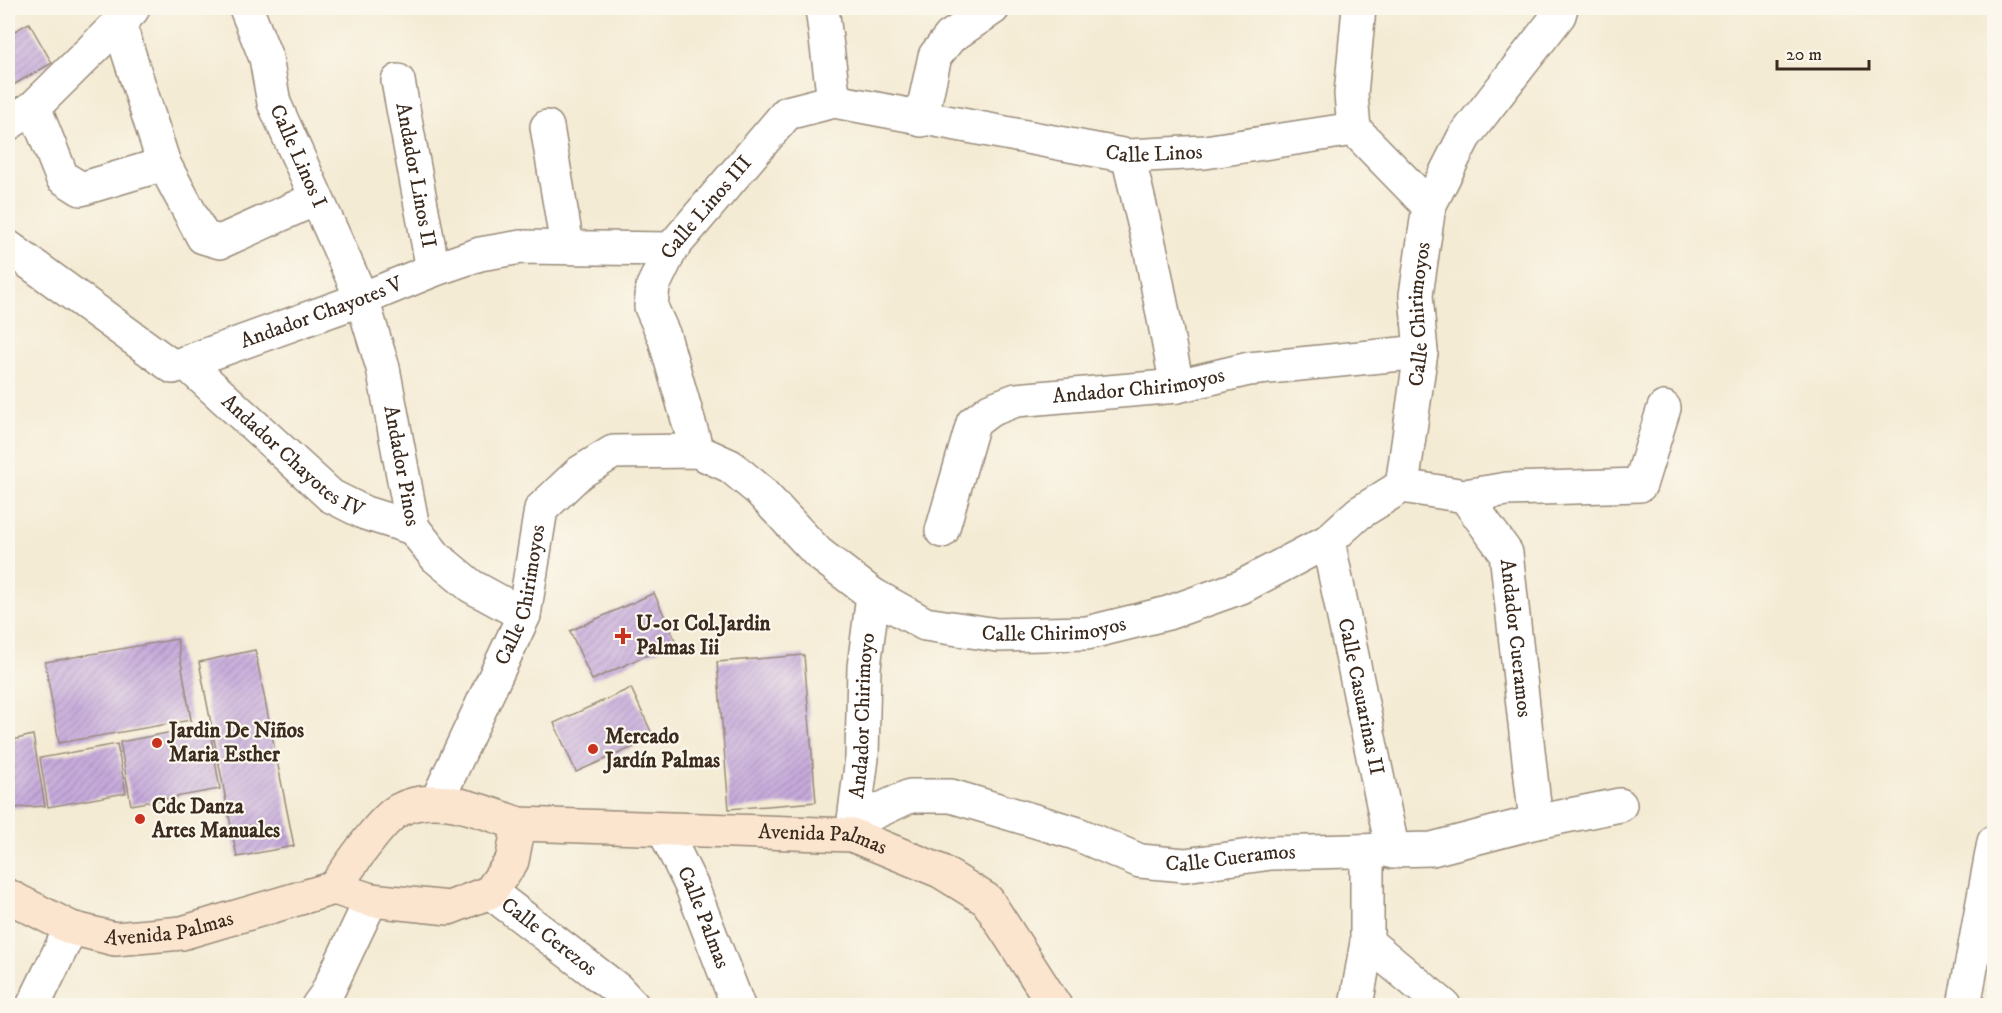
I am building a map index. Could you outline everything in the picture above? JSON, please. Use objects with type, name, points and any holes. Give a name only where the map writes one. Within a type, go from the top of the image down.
[{"type":"main road","name":"Avenida Palmas","points":[[8,896],[71,927],[115,939],[182,933],[334,888],[363,847],[398,810],[437,801],[469,807],[519,824],[664,830],[853,829],[939,871],[987,900],[1055,1005]]},
{"type":"main road","points":[[334,888],[371,900],[448,908],[490,892],[512,861],[519,824]]},
{"type":"street","name":"Calle Linos I","points":[[246,8],[266,58],[274,103],[315,199],[362,299]]},
{"type":"street","points":[[822,8],[834,101]]},
{"type":"street","points":[[921,120],[935,56],[950,37],[993,8]]},
{"type":"street","points":[[1359,8],[1351,94],[1354,129],[1429,206]]},
{"type":"street","name":"Calle Chirimoyos","points":[[437,801],[524,615],[540,509],[579,473],[613,452],[697,451],[730,466],[759,490],[818,553],[873,595],[925,624],[998,636],[1087,633],[1168,613],[1241,587],[1328,541],[1359,513],[1402,486],[1421,352],[1416,295],[1429,206],[1464,137],[1559,15],[1561,8]]},
{"type":"street","points":[[164,164],[81,189],[62,177],[21,116],[127,15],[164,164],[203,237],[220,242],[315,199]]},
{"type":"street","name":"Andador Linos II","points":[[398,81],[433,270]]},
{"type":"street","name":"Calle Linos","points":[[834,101],[921,120],[1128,156],[1205,152],[1354,129]]},
{"type":"street","name":"Calle Linos III","points":[[697,451],[664,336],[651,307],[653,286],[670,249],[787,113],[834,101]]},
{"type":"street","points":[[547,127],[567,246]]},
{"type":"street","points":[[1128,156],[1151,252],[1177,386]]},
{"type":"street","points":[[8,247],[174,368],[186,363]]},
{"type":"street","name":"Andador Chayotes V","points":[[186,363],[480,254],[521,247],[670,249]]},
{"type":"street","name":"Andador Pinos","points":[[362,299],[383,368],[413,528],[436,556],[471,585],[524,615]]},
{"type":"street","name":"Andador Chirimoyos","points":[[942,531],[973,423],[990,410],[1016,400],[1177,386],[1250,369],[1421,352]]},
{"type":"street","name":"Andador Chayotes IV","points":[[186,363],[331,496],[365,513],[413,528]]},
{"type":"street","points":[[1402,486],[1465,496],[1507,489],[1640,485],[1664,408]]},
{"type":"street","name":"Andador Cueramos","points":[[1465,496],[1506,553],[1536,822]]},
{"type":"street","name":"Calle Casuarinas II","points":[[1328,541],[1380,852],[1356,1005]]},
{"type":"street","name":"Andador Chirimoyo","points":[[853,829],[862,758],[864,667],[873,595]]},
{"type":"street","name":"Calle Cueramos","points":[[853,829],[910,796],[951,796],[1075,832],[1140,861],[1185,865],[1271,853],[1432,849],[1536,822],[1620,806]]},
{"type":"street","name":"Calle Palmas","points":[[664,830],[692,887],[738,1005]]},
{"type":"street","points":[[1964,1005],[1991,877],[1995,842]]},
{"type":"street","name":"Calle Cerezos","points":[[490,892],[616,989],[633,1005]]},
{"type":"street","points":[[318,1005],[327,995],[371,900]]},
{"type":"street","points":[[33,1005],[71,927]]},
{"type":"street","points":[[1367,942],[1444,1005]]},
{"type":"building","points":[[29,23],[52,63],[8,88],[8,35]]},
{"type":"building","name":"U-01 Col.Jardin Palmas Iii","points":[[654,593],[676,642],[592,680],[570,631]]},
{"type":"building","points":[[177,639],[191,720],[59,743],[45,662]]},
{"type":"building","points":[[255,650],[294,846],[237,857],[199,662]]},
{"type":"building","points":[[804,655],[816,802],[729,809],[717,662]]},
{"type":"building","points":[[631,688],[654,738],[576,772],[554,723]]},
{"type":"building","points":[[209,725],[220,789],[131,805],[120,742]]},
{"type":"building","points":[[33,735],[45,806],[12,808],[8,741]]},
{"type":"building","points":[[117,744],[126,793],[48,807],[40,758]]},
{"type":"place","name":"U-01 Col.Jardin Palmas Iii","points":[[623,636]]},
{"type":"place","name":"Jardin De Niños Maria Esther","points":[[157,743]]},
{"type":"place","name":"Mercado Jardín Palmas","points":[[593,749]]},
{"type":"place","name":"Cdc Danza Artes Manuales","points":[[140,819]]}]
